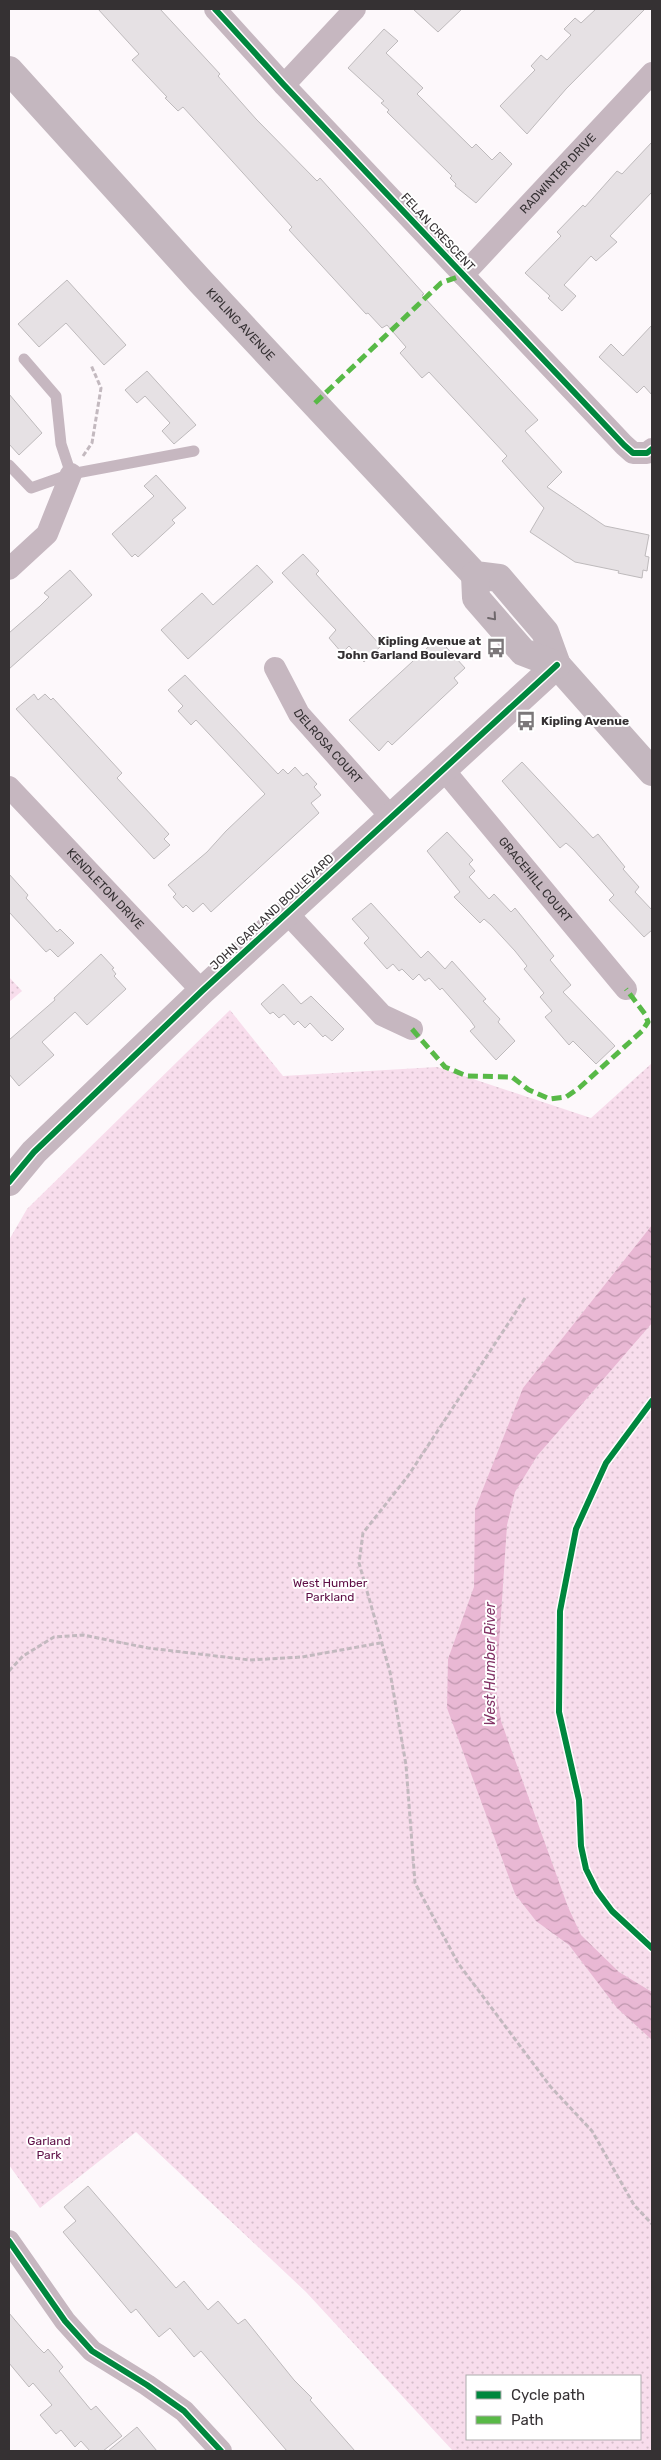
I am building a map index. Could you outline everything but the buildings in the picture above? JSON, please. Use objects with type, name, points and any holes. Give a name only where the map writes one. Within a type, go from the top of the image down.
[{"type":"main road","name":"KIPLING AVENUE","points":[[9,70],[202,282],[475,575],[476,598],[523,652],[557,665],[652,772]]},
{"type":"street","name":"FELAN CRESCENT","points":[[216,9],[284,85],[624,445],[633,453],[647,453],[652,449]]},
{"type":"street","points":[[284,85],[355,9]]},
{"type":"street","name":"RADWINTER DRIVE","points":[[463,275],[652,73]]},
{"type":"street","points":[[9,569],[47,534],[71,474]]},
{"type":"street","name":"JOHN GARLAND BOULEVARD","points":[[9,1182],[34,1152],[202,991],[557,665]]},
{"type":"street","name":"DELROSA COURT","points":[[275,668],[299,714],[391,817]]},
{"type":"street","name":"GRACEHILL COURT","points":[[443,769],[626,989]]},
{"type":"street","name":"KENDLETON DRIVE","points":[[9,787],[202,991]]},
{"type":"street","points":[[287,914],[382,1015],[412,1028]]},
{"type":"street","points":[[9,2241],[45,2294],[92,2351],[184,2411],[221,2451]]},
{"type":"lane","points":[[24,359],[56,396],[61,444],[71,474]]},
{"type":"lane","points":[[9,465],[31,488],[71,474],[194,451]]},
{"type":"path","points":[[71,474],[92,443],[101,388],[91,365]]},
{"type":"path","points":[[525,1298],[408,1476],[363,1533],[359,1563],[380,1643],[390,1672],[406,1765],[415,1883],[458,1963],[550,2086],[592,2131],[634,2205],[652,2224]]},
{"type":"path","points":[[9,1671],[23,1656],[54,1637],[83,1635],[148,1648],[250,1660],[302,1658],[380,1643]]},
{"type":"green space","points":[[9,977],[22,991],[9,1002]]},
{"type":"green space","name":"West Humber Parkland","points":[[230,1010],[283,1076],[437,1067],[591,1118],[652,1063],[652,2451],[453,2451],[306,2292],[136,2132],[40,2208],[9,2165],[9,1240],[27,1209]]},
{"type":"water","name":"West Humber River","points":[[652,1225],[652,1323],[537,1456],[515,1492],[507,1525],[496,1689],[501,1721],[568,1907],[581,1935],[619,1972],[652,1992],[652,2040],[617,2008],[569,1945],[536,1921],[515,1894],[447,1708],[448,1659],[474,1587],[475,1509],[523,1388]]},
{"type":"marked path","points":[[315,403],[441,283],[463,275]]},
{"type":"marked path","points":[[412,1029],[445,1067],[467,1076],[512,1077],[529,1090],[550,1099],[566,1097],[579,1088],[642,1031],[648,1022],[645,1014],[626,989]]},
{"type":"cycle path","points":[[215,9],[284,85],[624,445],[633,453],[647,453],[652,449]]},
{"type":"cycle path","points":[[9,1182],[34,1152],[202,991],[557,665]]},
{"type":"cycle path","points":[[652,1401],[606,1463],[576,1529],[560,1611],[559,1712],[579,1800],[581,1846],[586,1869],[597,1891],[612,1911],[652,1948]]},
{"type":"cycle path","points":[[9,2241],[65,2321],[92,2351],[147,2385],[184,2411],[221,2451]]},
{"type":"place","name":"Kipling Avenue at John Garland Boulevard","points":[[496,648]]},
{"type":"place","name":"Kipling Avenue","points":[[526,721]]},
{"type":"park label","name":"Garland Park","points":[[49,2148]]}]
